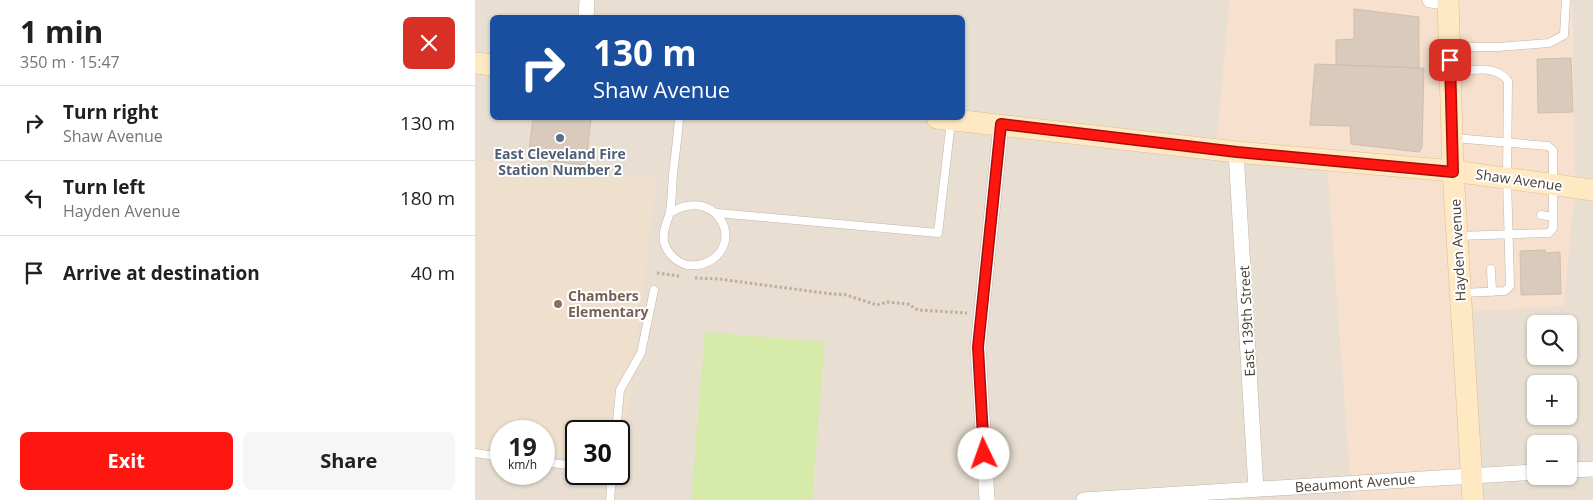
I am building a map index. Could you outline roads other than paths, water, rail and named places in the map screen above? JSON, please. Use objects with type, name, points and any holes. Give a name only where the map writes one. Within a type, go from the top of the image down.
[{"type":"main road","name":"Hayden Avenue","points":[[1442,1],[1450,47],[1453,172],[1473,500]]},
{"type":"main road","points":[[475,63],[490,65]]},
{"type":"main road","name":"Shaw Avenue","points":[[963,120],[1237,152],[1453,172],[1593,190]]},
{"type":"street","points":[[586,15],[587,0]]},
{"type":"street","points":[[987,500],[978,347],[1001,124]]},
{"type":"street","name":"East 139th Street","points":[[1237,152],[1257,490]]},
{"type":"street","points":[[1577,470],[1593,469]]},
{"type":"street","name":"Beaumont Avenue","points":[[1085,500],[1527,473]]},
{"type":"lane","points":[[1450,47],[1498,47],[1549,43],[1564,35],[1567,0]]},
{"type":"lane","points":[[1450,72],[1489,69],[1503,74],[1508,81],[1507,212],[1510,286],[1505,291],[1460,293]]},
{"type":"lane","points":[[679,120],[669,213],[663,232],[668,252],[684,264],[695,266],[709,261],[721,251],[725,241],[725,231],[717,213]]},
{"type":"lane","points":[[669,213],[680,206],[695,204],[717,213],[938,233],[944,120]]},
{"type":"lane","points":[[1452,138],[1548,146],[1553,150],[1553,228],[1549,233],[1457,236]]},
{"type":"lane","points":[[1507,212],[1517,213]]},
{"type":"lane","points":[[1541,216],[1553,216]]},
{"type":"lane","points":[[1490,235],[1490,245]]},
{"type":"lane","points":[[1491,269],[1492,292]]},
{"type":"lane","points":[[617,420],[620,390],[641,353],[653,290]]},
{"type":"lane","points":[[475,453],[490,455]]},
{"type":"lane","points":[[610,500],[611,485]]},
{"type":"place","name":"East Cleveland Fire Station Number 2","points":[[560,138]]},
{"type":"place","name":"Chambers Elementary","points":[[558,304]]}]
